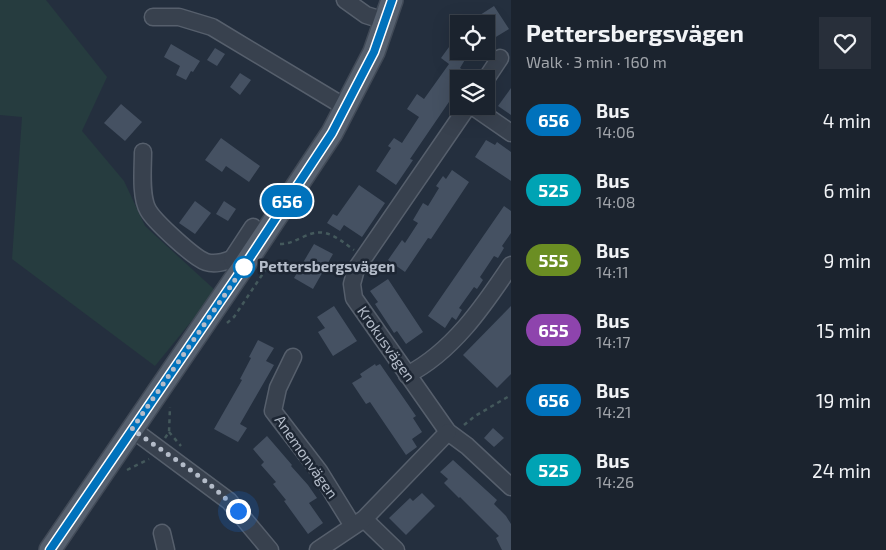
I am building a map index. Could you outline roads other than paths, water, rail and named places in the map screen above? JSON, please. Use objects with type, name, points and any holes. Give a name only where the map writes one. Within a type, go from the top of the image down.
[{"type":"main road","points":[[50,550],[132,429],[238,263],[332,133],[374,52],[392,0]]},
{"type":"street","points":[[345,0],[366,15],[385,21]]},
{"type":"street","points":[[153,17],[179,17],[212,27],[345,107]]},
{"type":"street","points":[[492,70],[500,58]]},
{"type":"street","name":"Krokusvägen","points":[[462,115],[356,269],[352,284],[354,298],[450,433],[467,446],[511,487]]},
{"type":"street","points":[[486,115],[511,132]]},
{"type":"street","points":[[143,152],[143,189],[148,209],[187,249],[206,262],[219,264],[238,263],[253,227]]},
{"type":"street","points":[[407,375],[422,367],[451,342],[484,305],[511,265]]},
{"type":"street","name":"Anemonvägen","points":[[293,356],[278,388],[273,411],[359,523]]},
{"type":"street","points":[[132,429],[230,501],[270,550]]},
{"type":"street","points":[[318,550],[359,523],[450,433]]},
{"type":"street","points":[[359,523],[396,550]]},
{"type":"street","points":[[162,533],[166,550]]},
{"type":"place","name":"Pettersbergsvägen","points":[[244,267]]}]
